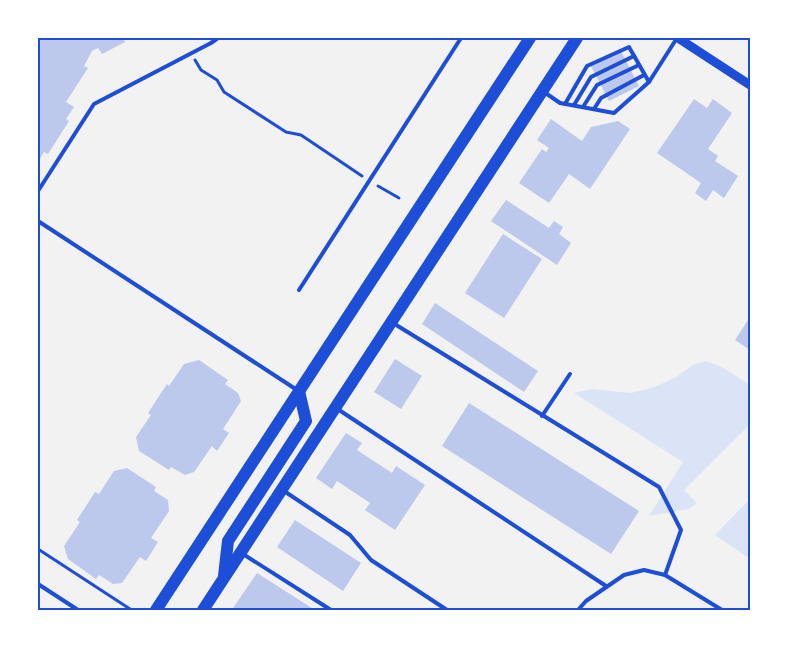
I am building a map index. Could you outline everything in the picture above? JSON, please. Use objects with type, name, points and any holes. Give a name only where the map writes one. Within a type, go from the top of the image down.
[{"type":"main road","points":[[156,610],[530,38]]},
{"type":"main road","points":[[203,610],[577,38]]},
{"type":"main road","points":[[223,581],[228,541],[306,421],[298,391]]},
{"type":"street","points":[[677,38],[750,85]]},
{"type":"lane","points":[[38,191],[94,104],[218,38]]},
{"type":"lane","points":[[299,290],[462,38]]},
{"type":"lane","points":[[542,91],[560,103],[614,113],[648,82],[677,38]]},
{"type":"lane","points":[[565,104],[587,66],[629,47],[648,82]]},
{"type":"lane","points":[[574,105],[591,77],[634,56]]},
{"type":"lane","points":[[583,107],[596,85],[639,65]]},
{"type":"lane","points":[[594,109],[601,98],[644,75]]},
{"type":"lane","points":[[38,221],[298,391]]},
{"type":"lane","points":[[391,322],[659,487],[681,530],[665,575]]},
{"type":"lane","points":[[542,416],[570,374]]},
{"type":"lane","points":[[335,408],[606,586]]},
{"type":"lane","points":[[282,490],[350,535],[372,560],[447,610]]},
{"type":"lane","points":[[241,553],[331,610]]},
{"type":"lane","points":[[578,610],[586,601],[624,575],[644,570],[665,575],[722,610]]},
{"type":"lane","points":[[38,584],[78,610]]},
{"type":"path","points":[[191,54],[202,70],[217,80],[224,92],[286,132],[301,135],[399,198]]},
{"type":"path","points":[[38,549],[130,609]]},
{"type":"shaded area","points":[[706,361],[720,366],[750,385],[750,424],[684,490],[697,503],[689,509],[649,516],[683,462],[574,393],[591,389],[631,393],[655,387],[676,377],[693,365]]},
{"type":"shaded area","points":[[750,499],[750,559],[715,535]]},
{"type":"building","points":[[38,38],[123,38],[125,42],[102,54],[98,48],[92,51],[84,66],[88,68],[66,102],[74,107],[66,119],[69,121],[48,154],[44,152],[38,162]]},
{"type":"building","points":[[620,49],[639,86],[609,101],[590,64]]},
{"type":"building","points":[[694,99],[707,108],[713,99],[732,113],[708,149],[718,156],[715,161],[738,176],[724,198],[713,190],[706,201],[695,193],[701,183],[657,153]]},
{"type":"building","points":[[551,119],[582,141],[591,127],[618,121],[630,129],[590,189],[569,174],[549,203],[519,183],[542,149],[546,152],[549,148],[537,140]]},
{"type":"building","points":[[506,200],[549,228],[554,221],[563,227],[559,234],[571,243],[557,265],[491,221]]},
{"type":"building","points":[[503,234],[542,259],[504,318],[465,293]]},
{"type":"building","points":[[435,303],[538,371],[524,392],[422,324]]},
{"type":"building","points":[[750,317],[750,350],[735,340]]},
{"type":"building","points":[[395,359],[422,376],[401,409],[374,392]]},
{"type":"building","points":[[199,360],[228,380],[225,384],[238,393],[241,401],[223,429],[229,433],[217,451],[212,446],[194,472],[185,475],[171,467],[169,470],[139,451],[136,437],[151,415],[148,413],[167,384],[169,386],[184,364]]},
{"type":"building","points":[[469,403],[639,511],[611,554],[442,446]]},
{"type":"building","points":[[346,433],[362,443],[357,450],[392,473],[396,466],[425,485],[395,530],[365,510],[370,503],[337,481],[332,489],[316,478]]},
{"type":"building","points":[[127,468],[156,487],[154,491],[168,500],[169,511],[151,538],[158,542],[146,561],[140,557],[122,583],[113,584],[99,575],[96,579],[68,559],[64,546],[80,522],[77,520],[95,492],[99,494],[114,471]]},
{"type":"building","points":[[295,520],[361,563],[343,591],[277,547]]},
{"type":"building","points":[[257,573],[315,610],[237,610],[233,608]]}]
